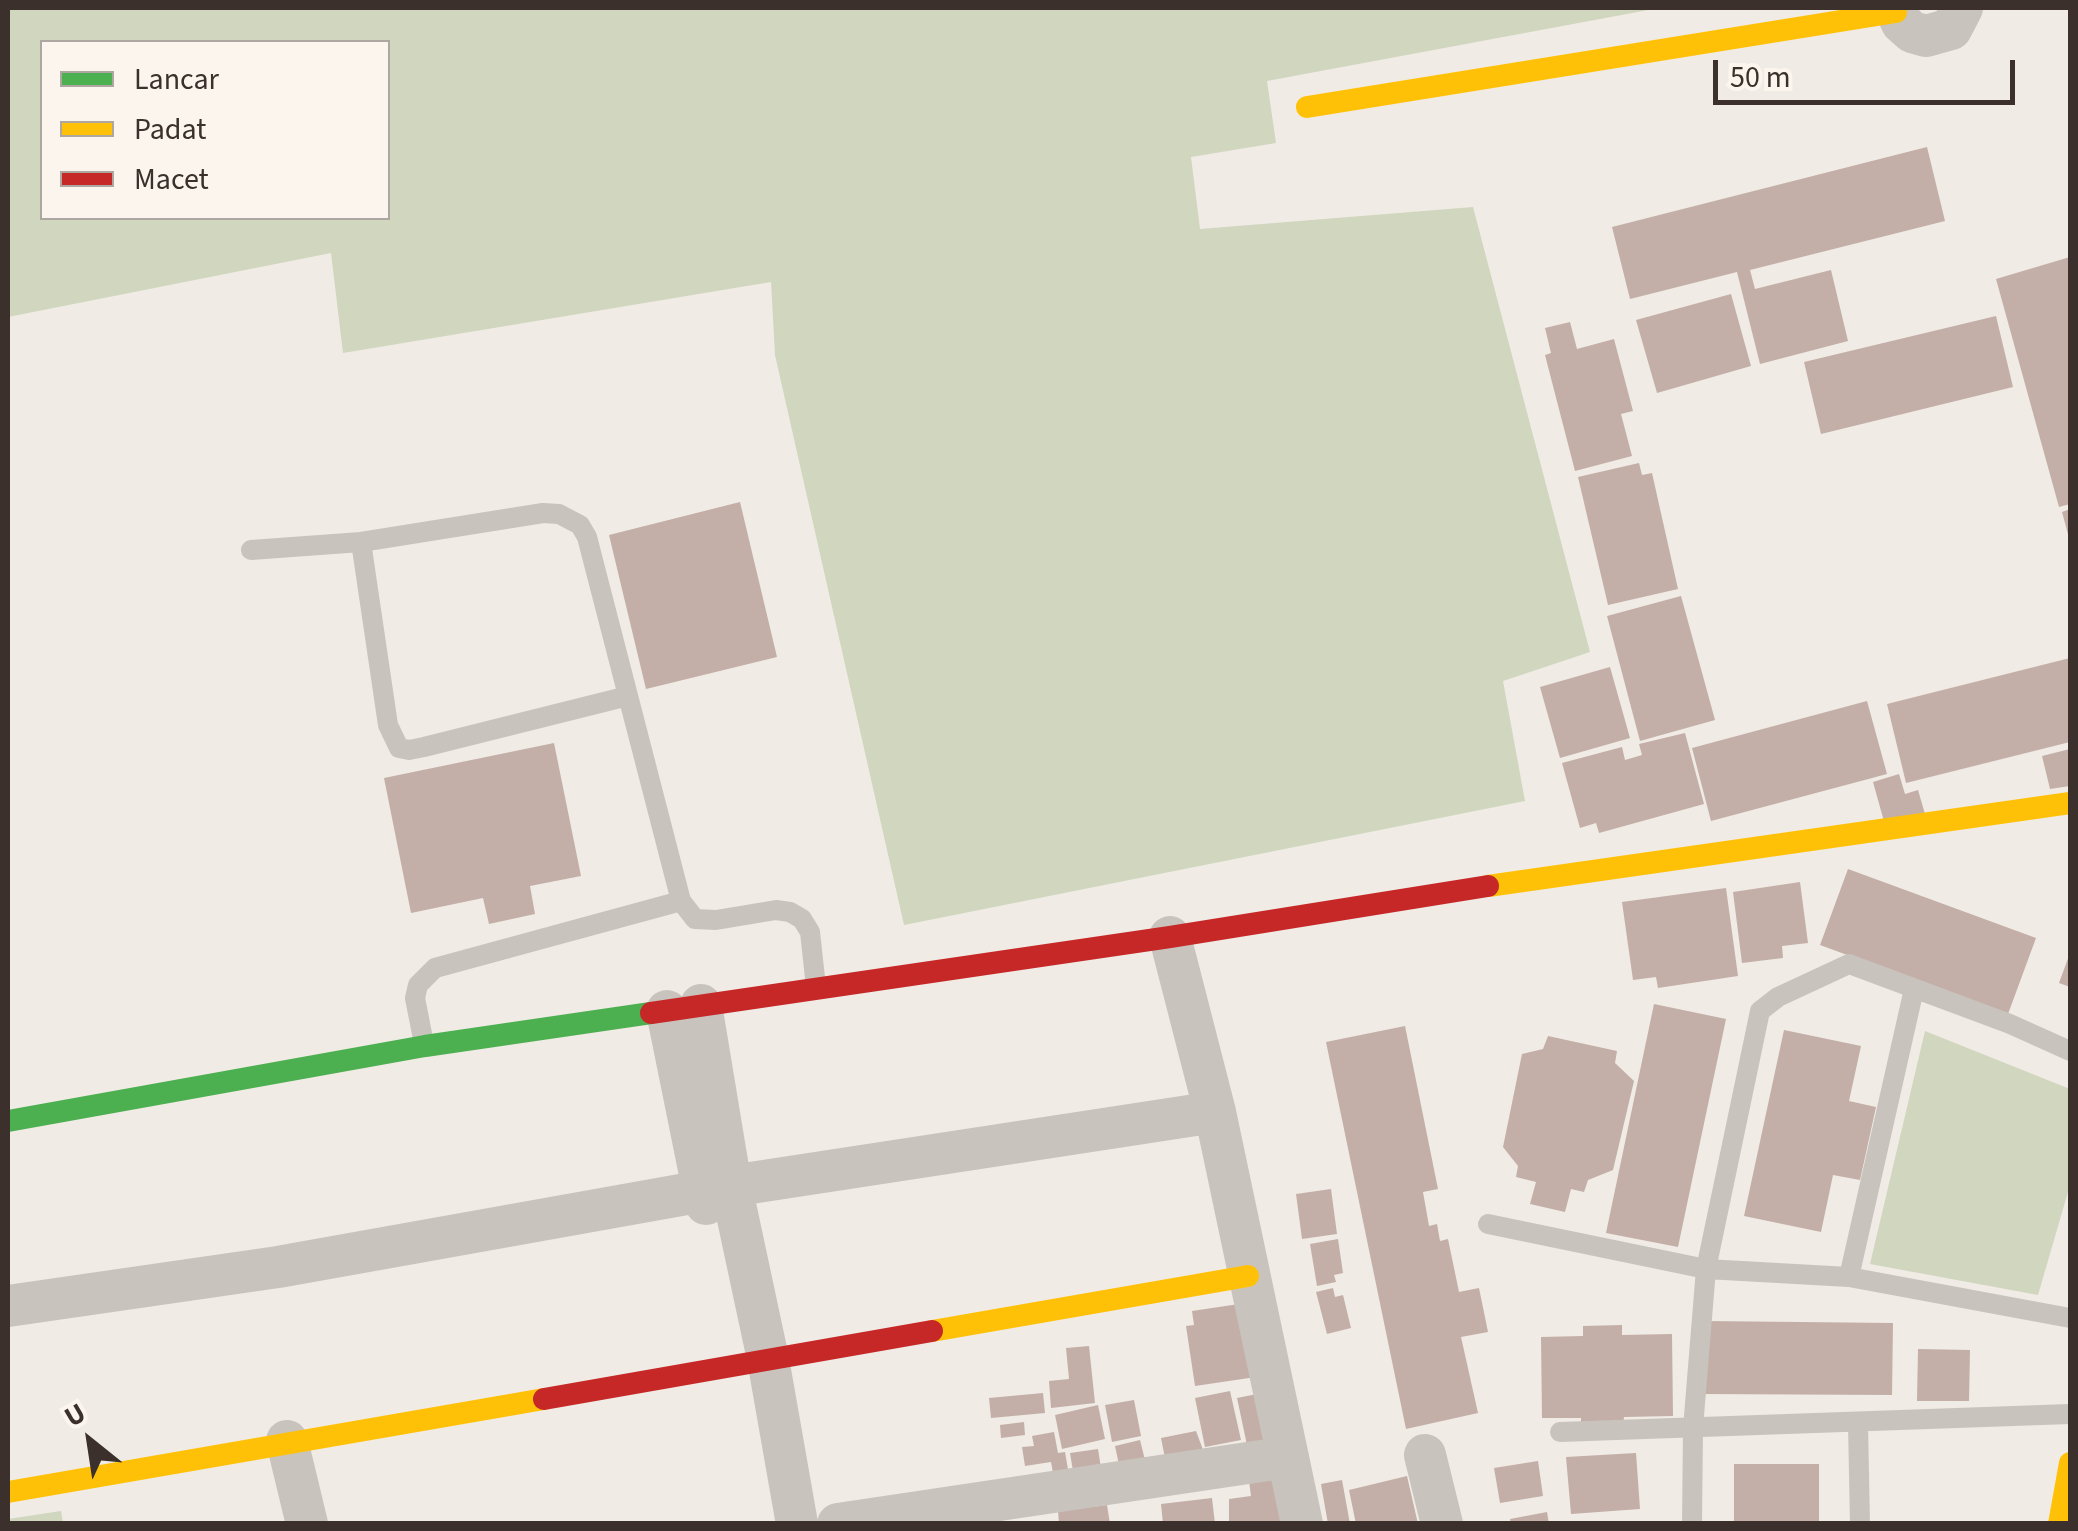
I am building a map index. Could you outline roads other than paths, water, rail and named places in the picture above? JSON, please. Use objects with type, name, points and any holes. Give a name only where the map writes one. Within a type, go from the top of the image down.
[{"type":"street","points":[[1308,107],[1896,10],[1902,24],[1926,36],[1950,29],[1962,8]]},
{"type":"street","points":[[8,1120],[425,1046],[1170,937],[1632,863],[2070,803]]},
{"type":"street","points":[[1170,937],[1215,1112],[1302,1524]]},
{"type":"street","points":[[684,1008],[754,1362],[797,1524]]},
{"type":"street","points":[[8,1306],[278,1267],[717,1189],[1215,1112]]},
{"type":"street","points":[[8,1492],[1248,1276]]},
{"type":"street","points":[[754,1362],[769,1524]]},
{"type":"street","points":[[287,1441],[307,1524]]},
{"type":"street","points":[[1425,1455],[1442,1524]]},
{"type":"street","points":[[838,1524],[1288,1457]]},
{"type":"street","points":[[2059,1524],[2070,1464]]},
{"type":"lane","points":[[252,550],[361,542],[543,514],[570,518],[580,525],[587,538],[682,901],[695,919],[716,920],[776,910],[802,918],[810,932],[816,989]]},
{"type":"lane","points":[[361,542],[388,726],[400,748],[424,747],[628,696]]},
{"type":"lane","points":[[425,1046],[414,998],[418,985],[435,968],[682,901]]},
{"type":"lane","points":[[1692,1524],[1693,1428],[1706,1269],[1760,1011],[1778,997],[1849,964],[2070,1050]]},
{"type":"lane","points":[[1849,1277],[1914,989]]},
{"type":"lane","points":[[1488,1224],[1706,1269],[1849,1277],[2070,1318]]},
{"type":"lane","points":[[1560,1432],[2070,1414]]},
{"type":"lane","points":[[1858,1423],[1860,1524]]}]
